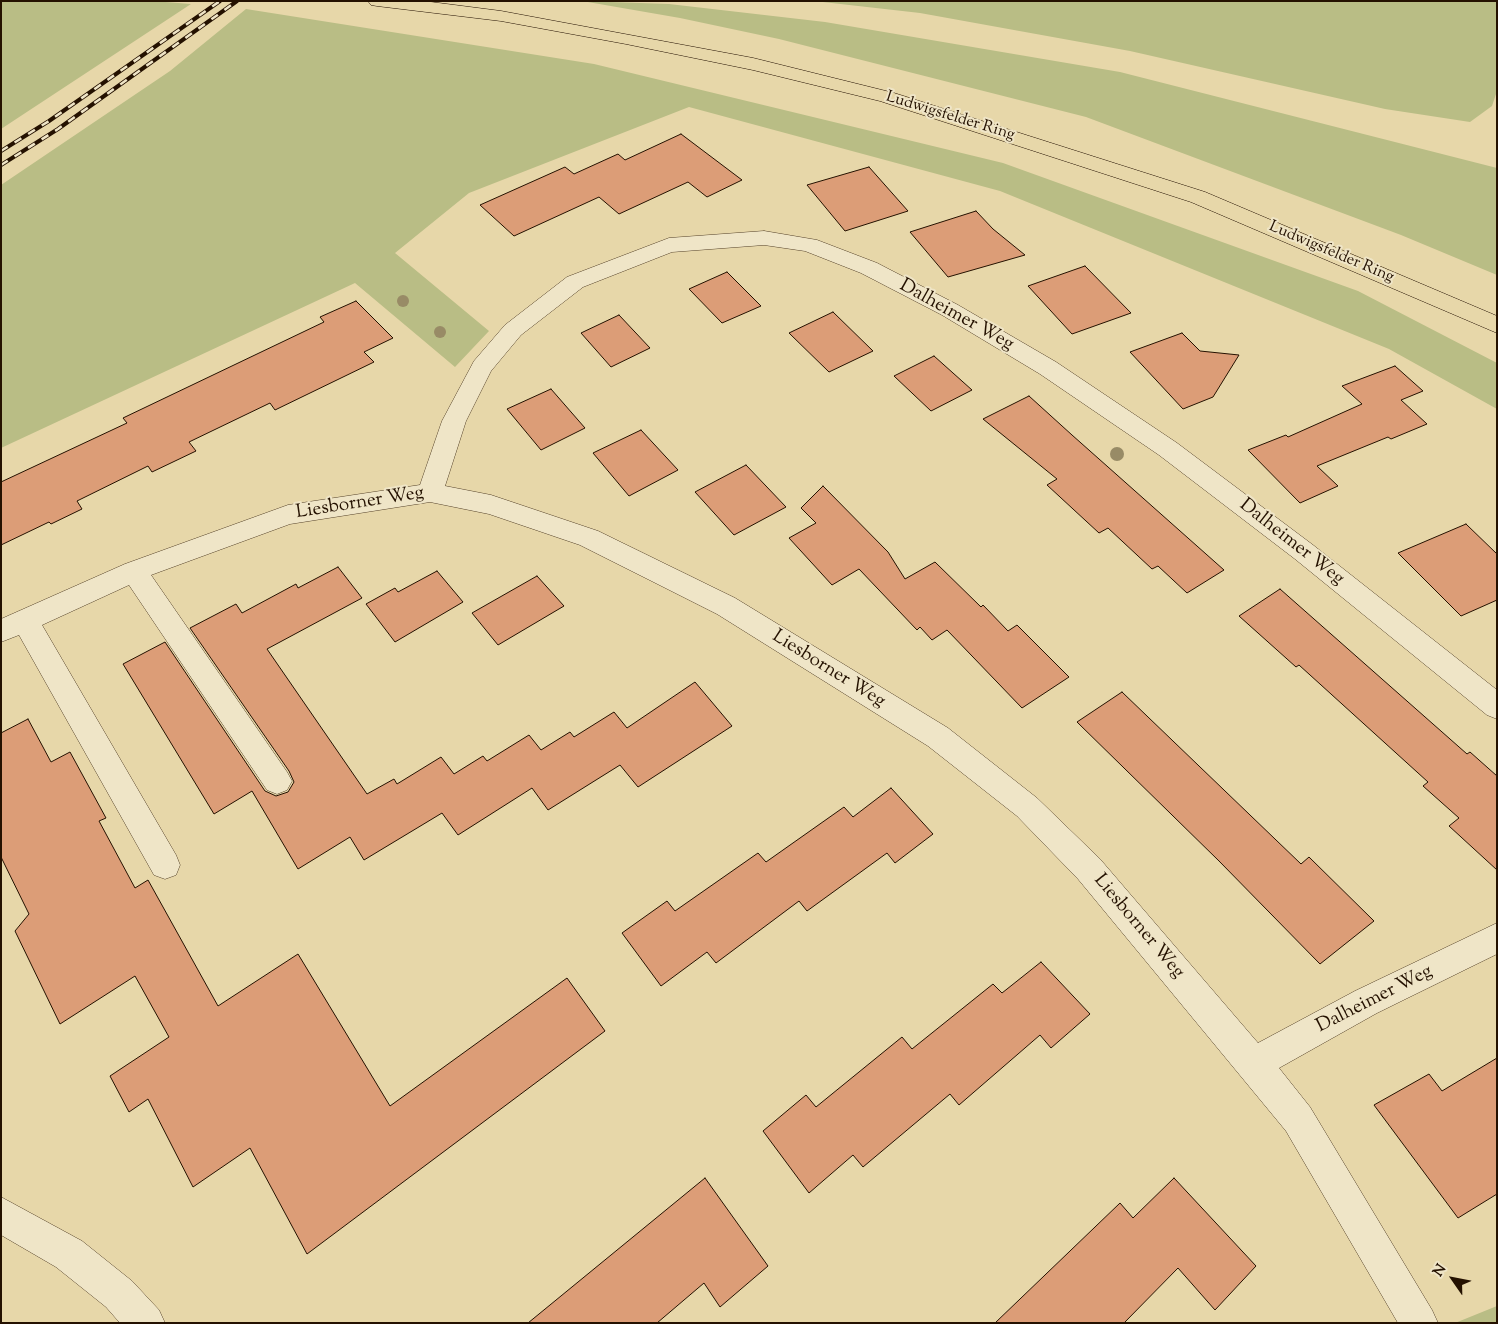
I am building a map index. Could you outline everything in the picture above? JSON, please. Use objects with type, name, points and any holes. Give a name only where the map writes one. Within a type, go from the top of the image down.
[{"type":"main road","name":"Ludwigsfelder Ring","points":[[377,1],[501,16],[626,39],[752,64],[887,97],[1198,197],[1379,272],[1497,325]]},
{"type":"street","name":"Dalheimer Weg","points":[[430,492],[454,421],[482,367],[513,330],[575,282],[669,245],[764,238],[809,244],[877,272],[950,310],[1048,368],[1168,449],[1304,552],[1497,706]]},
{"type":"street","name":"Liesborner Weg","points":[[13,625],[134,571],[288,515],[430,492],[491,505],[589,538],[726,606],[938,737],[1027,808],[1089,869],[1254,1064],[1298,1119],[1420,1323]]},
{"type":"street","points":[[134,571],[277,781]]},
{"type":"street","points":[[13,625],[165,865]]},
{"type":"street","name":"Dalheimer Weg","points":[[1254,1064],[1366,1002],[1497,938]]},
{"type":"street","points":[[1,1215],[69,1254],[119,1294],[146,1323]]},
{"type":"green space","points":[[1,1],[153,1],[191,4],[1,129]]},
{"type":"green space","points":[[582,1],[669,4],[825,22],[1120,72],[1497,168],[1497,275],[1401,235],[1086,117],[779,39],[680,18]]},
{"type":"green space","points":[[814,1],[1497,1],[1497,91],[1492,106],[1470,122],[1385,109],[1130,51],[920,13]]},
{"type":"green space","points":[[246,9],[594,64],[1003,163],[1358,291],[1497,363],[1497,409],[1389,349],[1000,191],[689,107],[469,193],[395,253],[489,331],[455,367],[355,283],[1,448],[1,185],[170,71]]},
{"type":"green space","points":[[1497,1306],[1497,1323],[1455,1323]]},
{"type":"building","points":[[681,134],[742,180],[707,197],[688,182],[619,214],[599,197],[514,236],[480,205],[565,167],[574,174],[618,154],[625,160]]},
{"type":"building","points":[[869,167],[908,211],[845,231],[807,185]]},
{"type":"building","points":[[976,211],[993,229],[1025,255],[948,277],[910,232]]},
{"type":"building","points":[[1085,266],[1131,313],[1072,334],[1028,286]]},
{"type":"building","points":[[727,272],[761,306],[722,323],[689,289]]},
{"type":"building","points":[[356,301],[393,338],[364,352],[374,362],[275,410],[270,403],[189,442],[196,451],[152,472],[148,466],[77,501],[82,509],[51,524],[49,522],[1,545],[1,482],[127,423],[123,418],[324,322],[320,317]]},
{"type":"building","points":[[833,312],[873,351],[829,372],[789,333]]},
{"type":"building","points":[[619,315],[650,348],[611,367],[581,333]]},
{"type":"building","points":[[1182,333],[1200,351],[1239,355],[1213,397],[1183,409],[1130,352]]},
{"type":"building","points":[[934,356],[972,390],[931,411],[894,376]]},
{"type":"building","points":[[1395,366],[1423,391],[1401,400],[1427,424],[1391,439],[1388,437],[1317,466],[1338,486],[1300,503],[1248,450],[1286,435],[1288,437],[1362,404],[1342,386]]},
{"type":"building","points":[[551,389],[585,428],[541,450],[507,409]]},
{"type":"building","points":[[1029,396],[1224,570],[1187,593],[1158,566],[1152,569],[1108,528],[1099,533],[1047,485],[1057,479],[983,419]]},
{"type":"building","points":[[641,430],[678,470],[629,496],[593,453]]},
{"type":"building","points":[[746,465],[786,507],[734,535],[695,492]]},
{"type":"building","points":[[823,486],[888,552],[905,579],[935,562],[981,607],[983,605],[1008,631],[1017,625],[1069,677],[1022,708],[947,630],[932,640],[920,627],[917,630],[859,569],[832,585],[789,538],[816,523],[801,508]]},
{"type":"building","points":[[1466,524],[1497,554],[1497,600],[1461,616],[1398,553]]},
{"type":"building","points":[[338,567],[362,598],[267,649],[367,794],[394,779],[397,784],[441,757],[454,774],[483,756],[487,761],[529,735],[541,750],[570,732],[574,737],[614,712],[627,728],[695,682],[732,726],[638,787],[620,765],[548,810],[532,788],[458,835],[442,813],[364,860],[350,837],[298,869],[252,791],[214,814],[123,664],[165,642],[265,791],[276,796],[288,792],[294,782],[289,771],[190,628],[236,604],[242,613],[296,584],[298,588]]},
{"type":"building","points":[[437,571],[463,602],[395,642],[366,604],[395,588],[398,592]]},
{"type":"building","points":[[537,576],[564,606],[498,645],[472,613]]},
{"type":"building","points":[[1280,589],[1467,754],[1470,752],[1497,776],[1497,870],[1449,826],[1459,818],[1423,786],[1428,782],[1299,665],[1296,667],[1239,616]]},
{"type":"building","points":[[1122,692],[1301,864],[1309,857],[1374,921],[1320,964],[1219,861],[1077,722]]},
{"type":"building","points":[[28,719],[51,762],[70,752],[106,818],[99,821],[135,888],[148,880],[218,1006],[298,954],[390,1106],[567,978],[605,1031],[307,1254],[250,1148],[193,1187],[148,1099],[129,1112],[110,1076],[169,1037],[135,976],[60,1024],[15,931],[29,914],[1,857],[1,733]]},
{"type":"building","points":[[891,788],[933,834],[895,863],[887,853],[807,911],[799,901],[716,963],[707,952],[661,986],[622,933],[667,901],[675,911],[758,853],[766,862],[844,807],[853,817]]},
{"type":"building","points":[[1041,962],[1090,1014],[1051,1048],[1040,1035],[959,1105],[950,1094],[863,1167],[853,1155],[809,1193],[763,1131],[806,1095],[816,1107],[902,1037],[912,1049],[993,984],[1002,993]]},
{"type":"building","points":[[1497,1058],[1497,1194],[1458,1218],[1374,1105],[1429,1074],[1442,1091]]},
{"type":"building","points":[[705,1178],[768,1266],[720,1307],[704,1283],[657,1323],[528,1323]]},
{"type":"building","points":[[1174,1178],[1256,1266],[1215,1310],[1178,1268],[1124,1323],[995,1323],[1120,1203],[1133,1218]]},
{"type":"railway","points":[[1,151],[49,121],[220,1]]},
{"type":"railway","points":[[1,165],[58,129],[237,1]]}]
